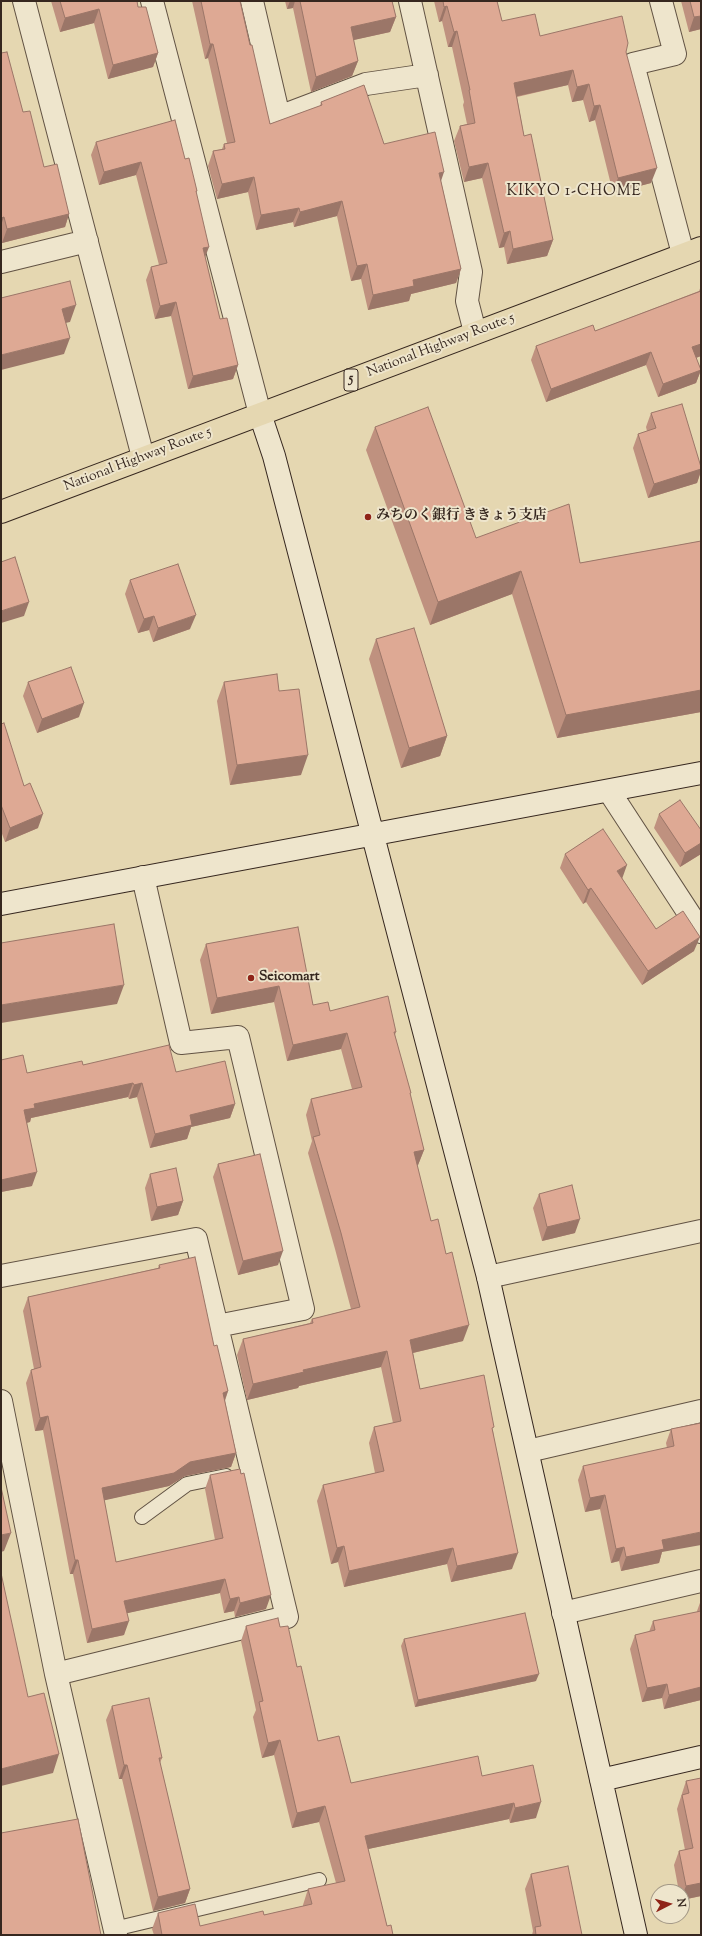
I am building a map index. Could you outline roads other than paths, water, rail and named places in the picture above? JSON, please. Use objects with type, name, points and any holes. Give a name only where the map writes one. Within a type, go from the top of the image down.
[{"type":"highway","name":"National Highway Route 5","points":[[1,512],[143,457],[692,251]]},
{"type":"street","points":[[24,1],[143,457]]},
{"type":"street","points":[[152,1],[260,414],[274,456],[488,1277],[636,1935]]},
{"type":"street","points":[[252,1],[279,117],[366,84],[427,75]]},
{"type":"street","points":[[410,1],[471,272],[467,301],[475,332]]},
{"type":"street","points":[[661,1],[675,54],[633,64],[692,251]]},
{"type":"street","points":[[1,262],[87,241]]},
{"type":"street","points":[[1,904],[701,773]]},
{"type":"street","points":[[609,790],[701,932]]},
{"type":"street","points":[[143,877],[182,1043],[238,1037],[303,1309],[217,1326]]},
{"type":"street","points":[[488,1277],[701,1231]]},
{"type":"street","points":[[1,1276],[196,1239],[287,1617],[56,1674]]},
{"type":"street","points":[[1,1401],[56,1674],[115,1932]]},
{"type":"street","points":[[528,1451],[701,1411]]},
{"type":"street","points":[[563,1613],[701,1581]]},
{"type":"street","points":[[600,1780],[701,1757]]},
{"type":"lane","points":[[142,1517],[187,1484],[252,1471]]},
{"type":"lane","points":[[115,1932],[319,1880]]},
{"type":"place","name":"みちのく銀行 ききょう支店","points":[[368,517]]},
{"type":"place","name":"Seicomart","points":[[251,978]]},
{"type":"district","name":"KIKYO 1-CHOME","points":[[574,192]]}]
